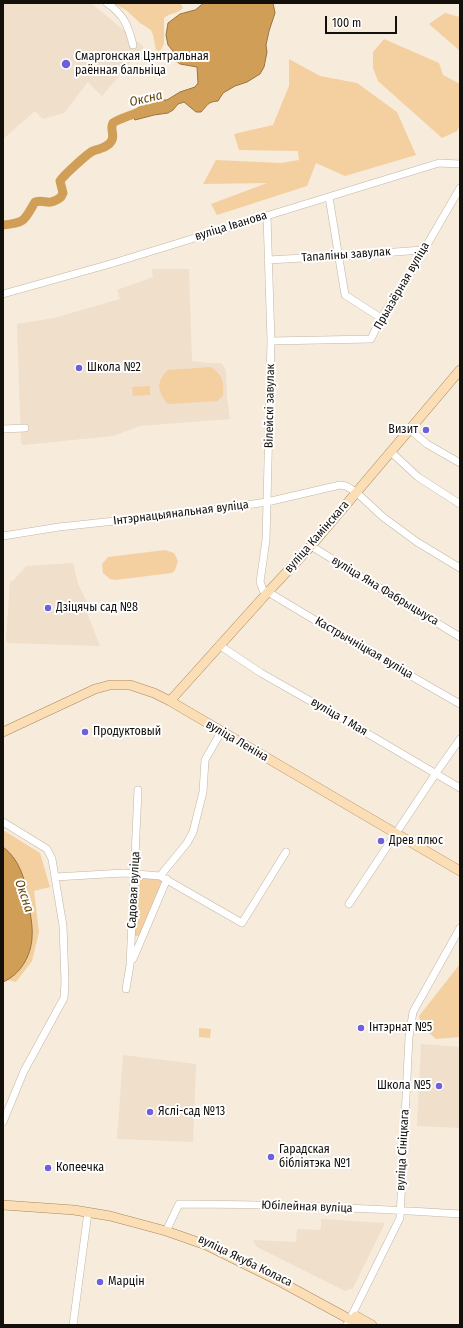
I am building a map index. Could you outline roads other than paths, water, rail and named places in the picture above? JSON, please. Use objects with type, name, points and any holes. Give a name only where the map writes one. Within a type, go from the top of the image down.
[{"type":"main road","name":"вуліца Камінскага","points":[[170,701],[266,593],[311,546],[391,452],[408,429],[460,370]]},
{"type":"main road","name":"вуліца Леніна","points":[[3,732],[95,689],[110,685],[130,685],[154,693],[170,701],[460,871]]},
{"type":"main road","name":"вуліца Якуба Коласа","points":[[3,1205],[88,1212],[110,1216],[206,1245],[281,1282],[360,1325]]},
{"type":"main road","name":"вуліца Якуба Коласа","points":[[110,1216],[120,1216],[168,1227],[208,1241],[350,1320],[372,1325]]},
{"type":"street","points":[[107,3],[121,15],[130,32],[133,45]]},
{"type":"street","name":"вуліца Іванова","points":[[3,294],[110,264],[439,163],[460,164]]},
{"type":"street","name":"Прыазёрная вуліца","points":[[271,341],[369,340],[373,337],[381,318],[406,281],[460,188]]},
{"type":"street","points":[[329,197],[345,295],[381,318]]},
{"type":"street","name":"Вілейскі завулак","points":[[266,593],[260,582],[266,540],[268,502],[271,341],[267,216]]},
{"type":"street","name":"Тапаліны завулак","points":[[268,260],[423,250]]},
{"type":"street","points":[[3,429],[25,428]]},
{"type":"street","points":[[408,429],[427,444],[460,463]]},
{"type":"street","points":[[391,452],[418,477],[460,504]]},
{"type":"street","name":"Інтэрнацыянальная вуліца","points":[[3,536],[59,527],[198,512],[268,502],[340,485],[346,486],[356,492]]},
{"type":"street","points":[[356,492],[383,517],[416,542],[460,568]]},
{"type":"street","name":"вуліца Яна Фабрыцыуса","points":[[311,546],[460,637]]},
{"type":"street","name":"Кастрычніцкая вуліца","points":[[266,593],[460,704]]},
{"type":"street","name":"вуліца 1 Мая","points":[[219,645],[261,673],[460,788]]},
{"type":"street","name":"Садовая вуліца","points":[[160,876],[187,843],[193,832],[203,792],[205,760],[221,732]]},
{"type":"street","points":[[349,904],[436,773],[460,740]]},
{"type":"street","name":"Садовая вуліца","points":[[126,989],[130,965],[138,790]]},
{"type":"street","points":[[3,822],[47,849],[52,859],[63,926],[65,982],[64,998],[24,1072],[3,1122]]},
{"type":"street","points":[[55,877],[135,873],[160,876],[242,923],[286,852]]},
{"type":"street","points":[[130,965],[167,879]]},
{"type":"street","name":"вуліца Сініцкага","points":[[350,1320],[400,1218],[409,1037],[413,1012],[460,928]]},
{"type":"street","name":"Юбілейная вуліца","points":[[168,1227],[179,1204],[233,1204],[400,1210],[460,1214]]},
{"type":"street","points":[[73,1325],[88,1212]]},
{"type":"water","points":[[204,3],[273,3],[275,13],[266,45],[267,52],[264,67],[260,74],[223,93],[218,101],[210,103],[201,112],[196,112],[184,102],[178,104],[168,113],[135,120],[129,114],[145,103],[153,100],[167,100],[180,92],[195,87],[198,83],[197,67],[180,64],[175,60],[173,51],[168,45],[166,35],[168,23],[180,14],[195,10]]},
{"type":"water","points":[[3,847],[15,860],[23,876],[27,893],[32,931],[31,945],[24,964],[15,975],[3,982]]},
{"type":"waterway","name":"Оксна","points":[[3,225],[24,220],[35,202],[53,202],[61,197],[63,193],[60,181],[70,170],[90,153],[109,144],[113,136],[113,123],[142,111]]},
{"type":"place","name":"Смаргонская Цэнтральная раённая бальніца","points":[[66,64]]},
{"type":"place","name":"Школа №2","points":[[79,368]]},
{"type":"place","name":"Визит","points":[[426,430]]},
{"type":"place","name":"Дзіцячы сад №8","points":[[48,608]]},
{"type":"place","name":"Продуктовый","points":[[85,732]]},
{"type":"place","name":"Древ плюс","points":[[381,841]]},
{"type":"place","name":"Інтэрнат №5","points":[[361,1028]]},
{"type":"place","name":"Школа №5","points":[[439,1086]]},
{"type":"place","name":"Яслі-сад №13","points":[[150,1112]]},
{"type":"place","name":"Гарадская бібліятэка №1","points":[[271,1157]]},
{"type":"place","name":"Копеечка","points":[[48,1168]]},
{"type":"place","name":"Марцін","points":[[100,1282]]}]
